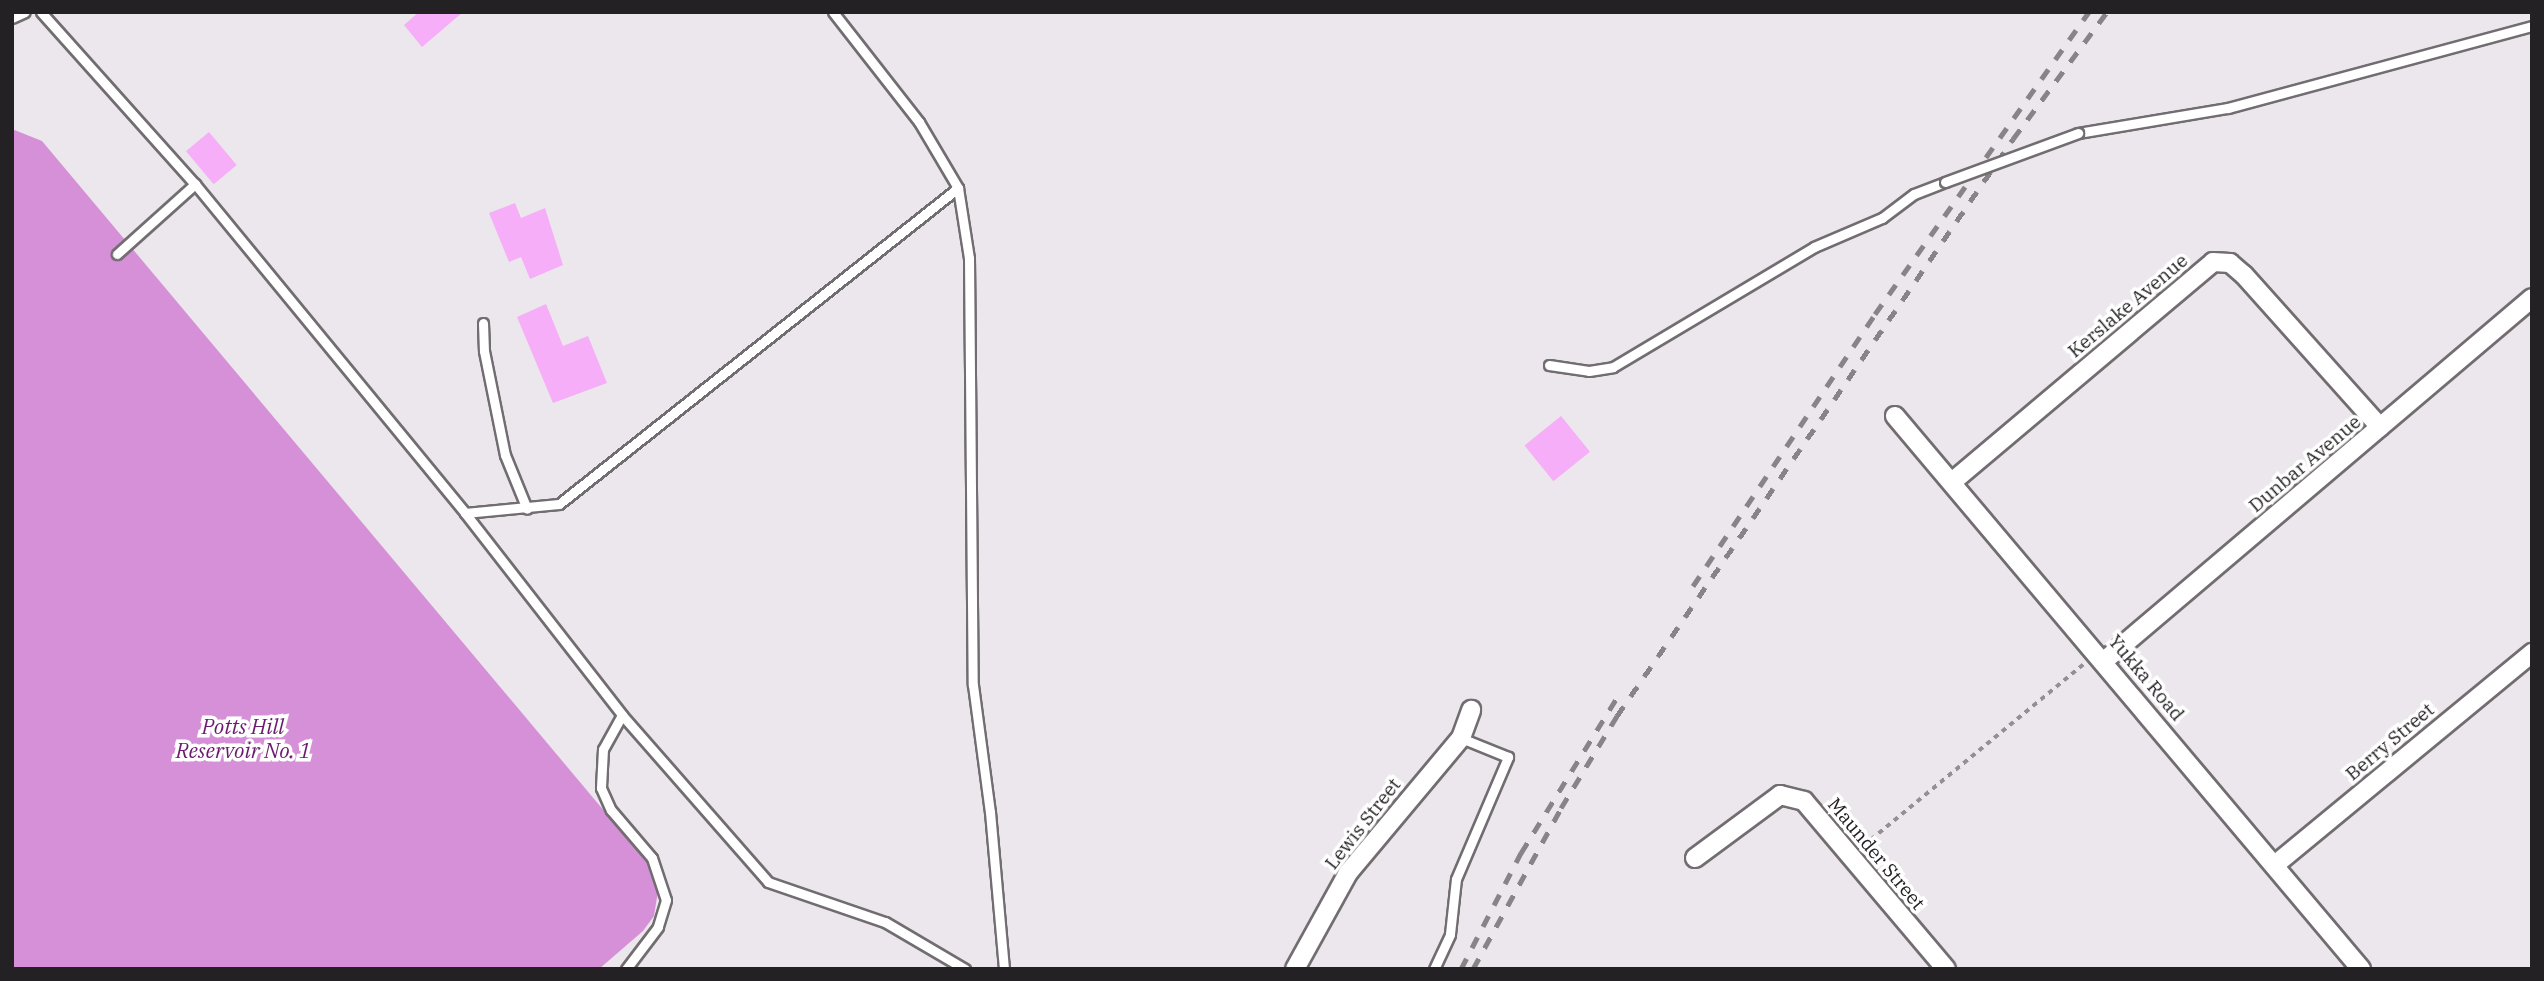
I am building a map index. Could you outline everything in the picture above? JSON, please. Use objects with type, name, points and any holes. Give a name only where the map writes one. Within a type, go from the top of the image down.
[{"type":"street","name":"Kerslake Avenue","points":[[1952,482],[2213,262],[2230,263],[2244,275],[2380,427]]},
{"type":"street","name":"Dunbar Avenue","points":[[2101,657],[2532,298]]},
{"type":"street","name":"Yukka Road","points":[[1895,416],[2276,864],[2361,969]]},
{"type":"street","name":"Berry Street","points":[[2276,864],[2532,653]]},
{"type":"street","name":"Lewis Street","points":[[1295,969],[1349,873],[1461,738],[1471,710]]},
{"type":"street","name":"Maunder Street","points":[[1695,858],[1780,795],[1804,801],[1946,969]]},
{"type":"lane","points":[[12,18],[25,12]]},
{"type":"lane","points":[[41,12],[195,184],[465,513],[622,715],[768,882],[886,922],[965,969]]},
{"type":"lane","points":[[833,12],[919,122],[958,187],[969,258],[973,685],[992,826],[1004,969]]},
{"type":"lane","points":[[1549,365],[1589,371],[1613,367],[1814,247],[1882,218],[1914,194],[2078,133],[2228,108],[2532,26]]},
{"type":"lane","points":[[117,254],[195,184]]},
{"type":"lane","points":[[465,513],[559,504],[958,187]]},
{"type":"lane","points":[[483,323],[484,351],[505,455],[527,509]]},
{"type":"lane","points":[[622,715],[603,750],[601,788],[611,810],[652,858],[666,900],[658,927],[626,969]]},
{"type":"lane","points":[[1434,969],[1450,934],[1456,879],[1508,757],[1461,738]]},
{"type":"path","points":[[1851,857],[2101,657]]},
{"type":"water","name":"Potts Hill Reservoir No. 1","points":[[12,129],[42,141],[647,862],[658,891],[654,916],[643,931],[599,969],[12,969]]},
{"type":"building","points":[[419,12],[463,12],[422,47],[404,25]]},
{"type":"building","points":[[209,132],[237,165],[214,184],[186,151]]},
{"type":"building","points":[[515,203],[521,218],[545,208],[563,265],[530,279],[521,257],[509,262],[489,213]]},
{"type":"building","points":[[546,304],[563,346],[588,336],[607,383],[553,403],[517,317]]},
{"type":"building","points":[[1561,416],[1590,452],[1553,481],[1524,446]]},
{"type":"railway","points":[[1693,586],[1875,314],[2089,12]]},
{"type":"railway","points":[[1473,969],[1561,808],[1617,716],[2013,139],[2107,12]]},
{"type":"railway","points":[[1461,969],[1521,853],[1616,699]]}]
